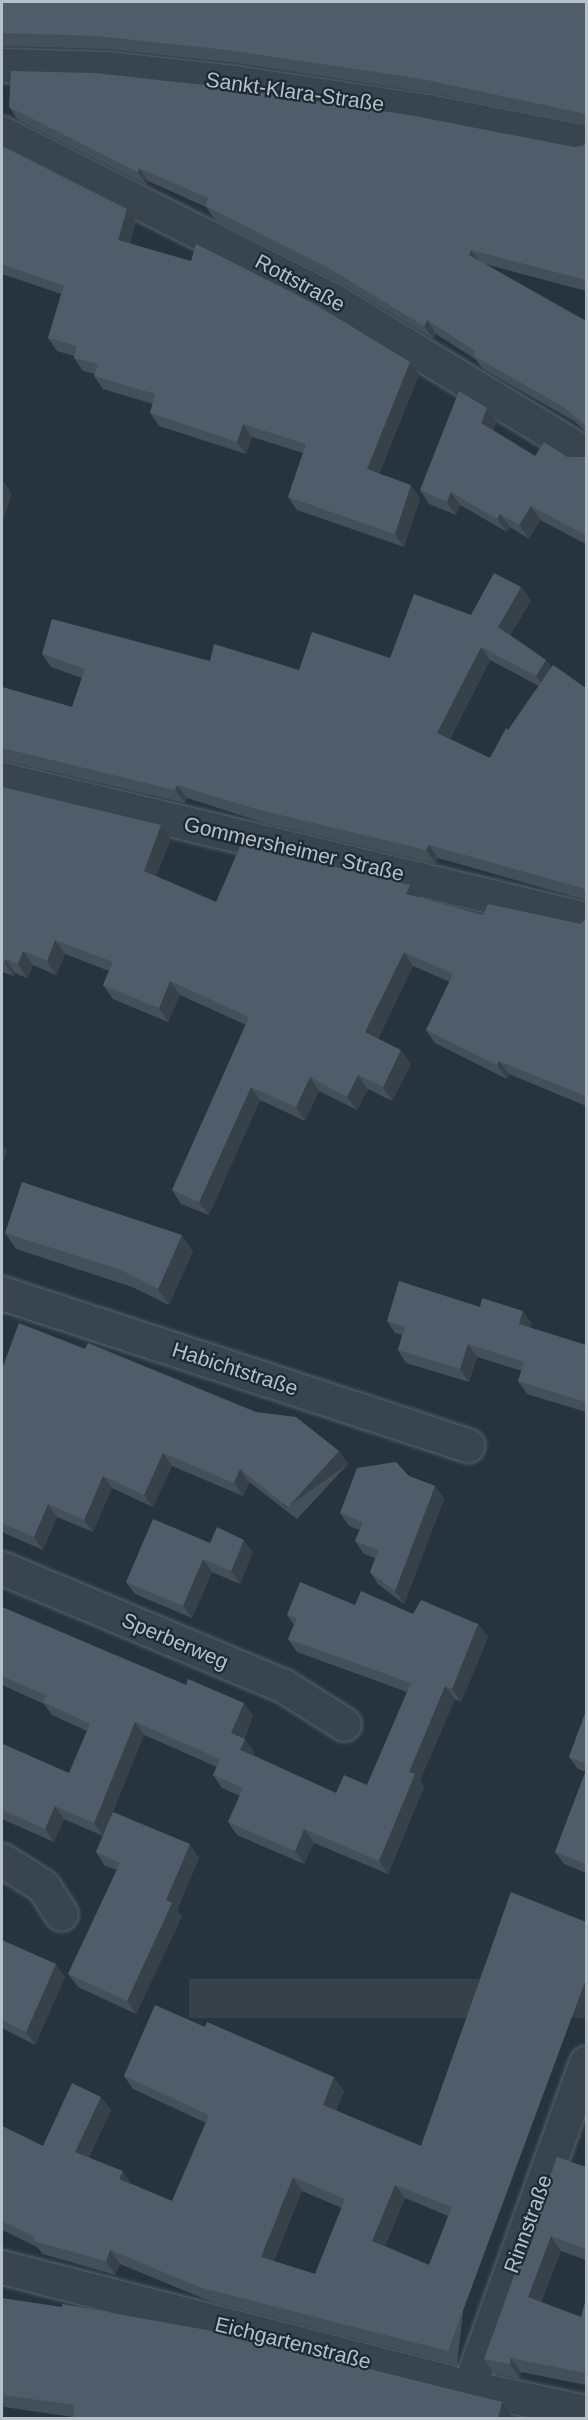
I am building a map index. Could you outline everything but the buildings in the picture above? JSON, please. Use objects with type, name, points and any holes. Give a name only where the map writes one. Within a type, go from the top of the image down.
[{"type":"street","name":"Sankt-Klara-Straße","points":[[2,65],[106,68],[234,82],[428,111],[586,142]]},
{"type":"street","name":"Rottstraße","points":[[2,133],[332,299],[586,454]]},
{"type":"street","name":"Gommersheimer Straße","points":[[2,778],[586,919]]},
{"type":"street","name":"Habichtstraße","points":[[2,1293],[468,1445]]},
{"type":"street","name":"Sperberweg","points":[[2,1568],[284,1686],[344,1724]]},
{"type":"street","points":[[2,1860],[44,1886],[61,1914]]},
{"type":"street","name":"Rinnstraße","points":[[469,2387],[586,2062]]},
{"type":"street","name":"Eichgartenstraße","points":[[2,2267],[469,2387],[544,2411],[586,2412]]}]
